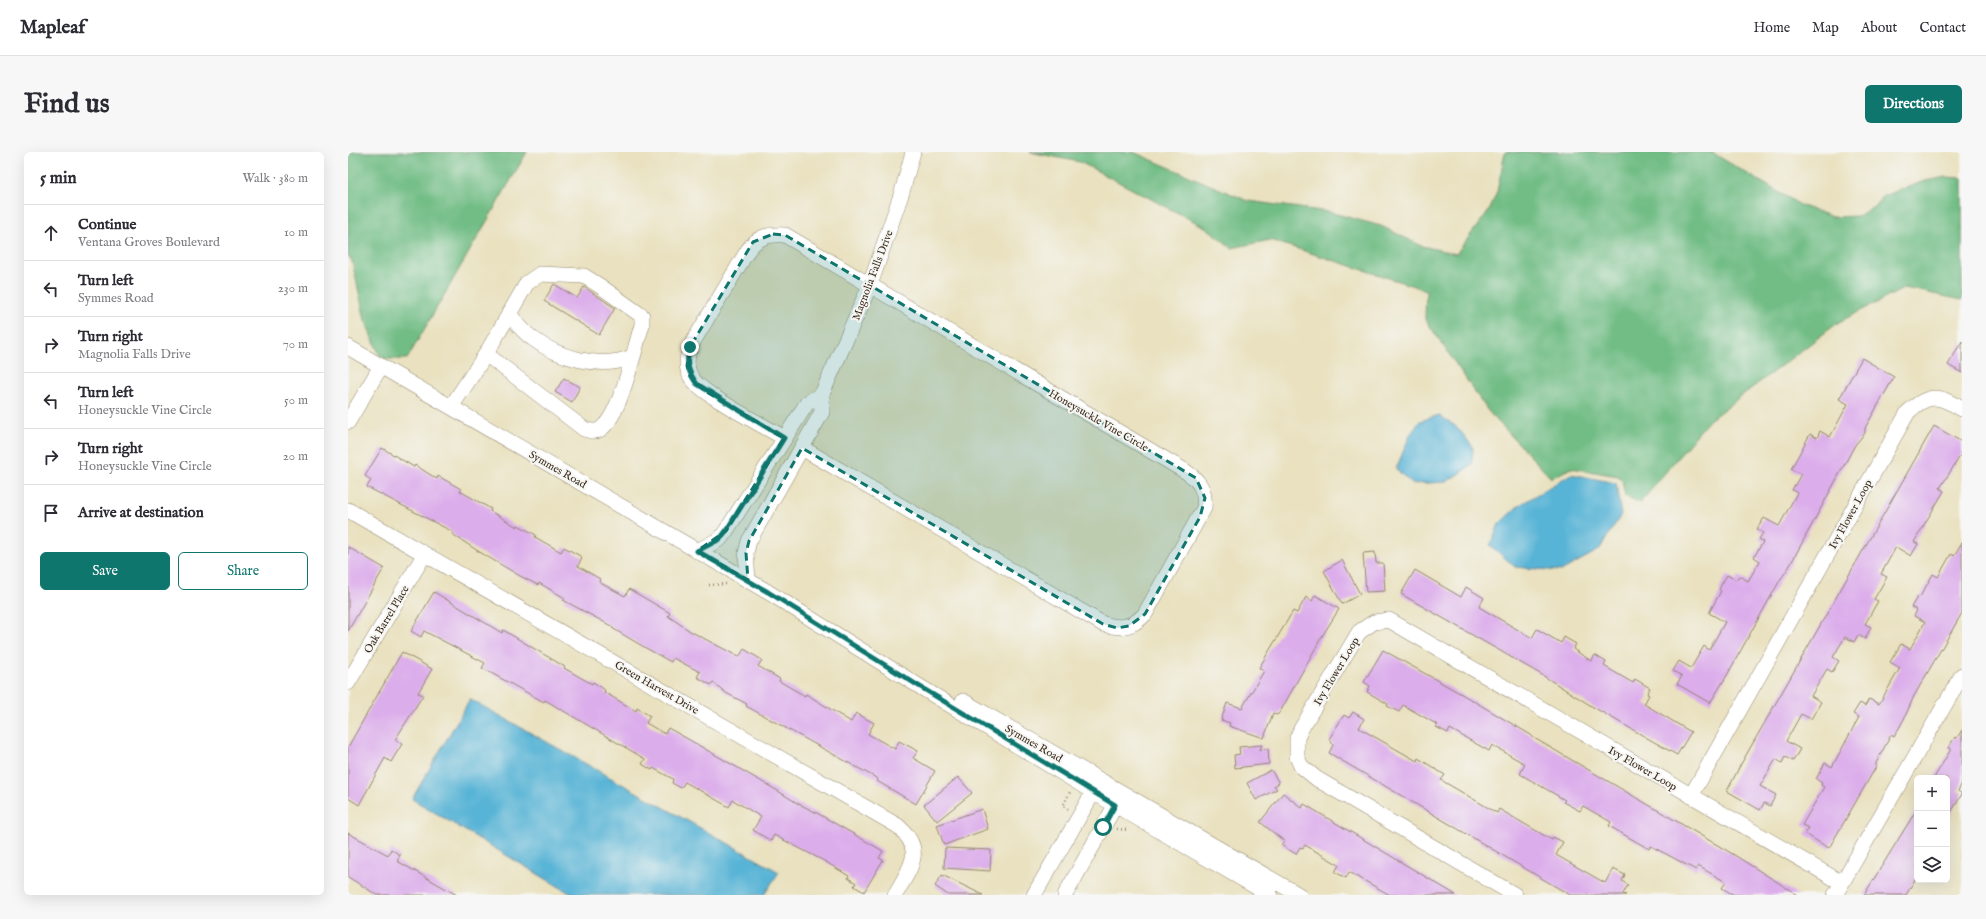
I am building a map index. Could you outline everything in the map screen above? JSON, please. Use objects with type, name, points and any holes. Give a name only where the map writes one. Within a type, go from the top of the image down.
[{"type":"street","name":"Magnolia Falls Drive","points":[[748,580],[746,553],[749,541],[822,412],[822,394],[870,285],[902,192],[913,152]]},
{"type":"street","name":"Honeysuckle Vine Circle","points":[[784,438],[697,384],[690,376],[687,366],[687,355],[690,347],[753,242],[762,237],[773,234],[786,235],[1196,478],[1202,488],[1205,498],[1200,517],[1145,614],[1138,622],[1129,626],[1117,628],[1103,624],[802,448]]},
{"type":"street","points":[[451,407],[486,354],[527,283],[540,274],[584,276],[642,316],[642,325],[616,409],[602,428],[594,432],[584,429],[486,354]]},
{"type":"street","points":[[509,314],[522,330],[532,338],[556,351],[588,361],[622,362],[632,357]]},
{"type":"street","name":"Symmes Road","points":[[348,347],[768,592],[930,682],[1270,895]]},
{"type":"street","points":[[348,422],[381,366]]},
{"type":"street","points":[[697,551],[720,539],[807,403],[822,394]]},
{"type":"street","name":"Ivy Flower Loop","points":[[1691,796],[1908,412],[1922,400],[1944,398],[1962,409]]},
{"type":"street","name":"Green Harvest Drive","points":[[348,510],[898,826],[907,835],[913,846],[914,858],[895,895]]},
{"type":"street","name":"Oak Barrel Place","points":[[348,683],[424,554]]},
{"type":"street","name":"Ivy Flower Loop","points":[[1515,895],[1316,779],[1301,766],[1297,757],[1296,748],[1301,728],[1359,632],[1374,622],[1389,620],[1691,796],[1838,889],[1962,675]]},
{"type":"street","points":[[1034,895],[1097,786]]},
{"type":"street","points":[[1065,895],[1118,799]]},
{"type":"street","name":"Symmes Road","points":[[1118,799],[1299,895]]},
{"type":"highlighted area","points":[[773,234],[785,235],[1196,478],[1205,498],[1200,517],[1145,614],[1129,626],[1117,628],[1103,624],[802,448],[749,541],[746,553],[748,580],[697,551],[726,531],[784,438],[705,391],[690,376],[687,366],[690,347],[753,242]]},
{"type":"green space","points":[[348,152],[527,152],[407,359],[385,359],[380,356],[365,320],[352,261],[348,255]]},
{"type":"green space","points":[[1030,152],[1133,152],[1248,201],[1329,212],[1381,226],[1422,246],[1456,254],[1490,209],[1497,192],[1505,152],[1711,152],[1802,206],[1832,217],[1858,216],[1874,207],[1883,196],[1925,181],[1946,177],[1962,178],[1962,300],[1905,288],[1839,322],[1708,421],[1640,503],[1625,496],[1622,480],[1618,476],[1571,468],[1551,478],[1488,411],[1425,319],[1426,290],[1270,240],[1232,248],[1207,228],[1080,162]]},
{"type":"water","points":[[1439,415],[1458,428],[1473,447],[1472,465],[1446,482],[1412,484],[1396,469],[1410,435],[1420,421]]},
{"type":"water","points":[[1571,474],[1616,483],[1621,515],[1599,550],[1561,571],[1515,567],[1490,545],[1499,524],[1518,506]]},
{"type":"water","points":[[470,699],[779,872],[764,895],[573,895],[412,799]]},
{"type":"building","points":[[554,284],[577,298],[584,287],[615,308],[599,335],[544,301]]},
{"type":"building","points":[[1962,341],[1962,373],[1948,365]]},
{"type":"building","points":[[1862,358],[1894,377],[1865,428],[1865,433],[1855,445],[1789,567],[1780,580],[1710,703],[1677,684],[1682,676],[1673,671],[1679,661],[1691,668],[1704,646],[1709,650],[1725,622],[1709,613],[1721,591],[1719,589],[1727,575],[1736,580],[1739,576],[1748,581],[1760,561],[1754,557],[1763,542],[1759,539],[1763,533],[1757,529],[1764,518],[1779,526],[1797,493],[1792,490],[1801,474],[1791,469],[1810,434],[1817,438],[1820,431],[1830,437],[1848,404],[1839,399]]},
{"type":"building","points":[[564,378],[580,387],[572,402],[555,392]]},
{"type":"building","points":[[1934,426],[1962,442],[1962,453],[1940,488],[1944,491],[1914,542],[1918,544],[1911,556],[1896,547],[1881,574],[1887,577],[1874,599],[1878,601],[1865,624],[1871,627],[1865,639],[1858,635],[1854,642],[1845,637],[1833,657],[1839,661],[1832,672],[1827,669],[1811,696],[1821,702],[1811,719],[1801,714],[1786,741],[1800,749],[1793,761],[1785,757],[1782,763],[1776,759],[1760,786],[1776,795],[1770,806],[1764,803],[1760,810],[1727,791]]},
{"type":"building","points":[[382,448],[414,467],[415,465],[437,479],[438,476],[461,489],[460,491],[491,509],[490,511],[517,527],[518,525],[536,535],[535,537],[561,552],[564,547],[582,557],[578,566],[600,579],[599,582],[625,596],[629,589],[670,613],[668,616],[690,631],[739,657],[744,649],[762,660],[758,666],[780,679],[779,681],[805,696],[806,694],[851,722],[856,713],[874,723],[868,734],[895,749],[899,741],[918,751],[913,758],[935,771],[916,804],[877,781],[878,779],[746,706],[747,704],[726,693],[713,682],[711,685],[697,677],[700,672],[673,658],[671,662],[644,647],[612,628],[613,627],[563,600],[565,598],[539,583],[538,585],[520,576],[478,551],[452,534],[453,532],[367,487],[371,480],[365,476]]},
{"type":"building","points":[[1962,542],[1962,613],[1914,696],[1894,737],[1891,735],[1876,763],[1876,767],[1829,848],[1805,834],[1809,828],[1802,825],[1824,787],[1821,785],[1822,783],[1816,779],[1825,763],[1832,767],[1859,717],[1853,714],[1860,703],[1865,706],[1869,699],[1879,704],[1900,668],[1890,662],[1901,644],[1910,649],[1925,622],[1914,616],[1917,610],[1911,607],[1918,596],[1920,597],[1933,574],[1938,577],[1951,554],[1954,556]]},
{"type":"building","points":[[348,547],[384,568],[348,631]]},
{"type":"building","points":[[1375,552],[1376,563],[1383,563],[1385,591],[1366,592],[1363,553]]},
{"type":"building","points":[[1342,560],[1360,594],[1342,604],[1324,571]]},
{"type":"building","points":[[1415,570],[1461,597],[1466,587],[1484,598],[1479,607],[1532,638],[1537,629],[1561,643],[1564,637],[1576,644],[1573,649],[1591,661],[1595,655],[1606,662],[1604,666],[1633,683],[1635,679],[1650,688],[1647,694],[1649,695],[1644,704],[1691,732],[1677,755],[1401,594]]},
{"type":"building","points":[[434,592],[502,633],[503,630],[592,684],[593,682],[605,690],[604,692],[636,711],[637,708],[650,716],[646,723],[665,734],[668,728],[883,851],[879,858],[883,860],[864,892],[854,886],[856,883],[848,878],[849,876],[826,862],[774,835],[771,841],[753,830],[761,817],[733,800],[729,807],[685,782],[681,788],[672,783],[673,779],[642,764],[645,759],[545,700],[544,702],[482,668],[485,663],[424,631],[421,637],[411,631]]},
{"type":"building","points":[[1315,595],[1339,609],[1321,638],[1280,712],[1277,715],[1273,713],[1264,738],[1229,726],[1230,723],[1221,720],[1227,703],[1242,708],[1264,671],[1259,668],[1293,611],[1297,613],[1306,597],[1312,601]]},
{"type":"building","points":[[1383,650],[1465,696],[1731,853],[1798,895],[1734,895],[1722,888],[1726,882],[1698,866],[1696,870],[1651,846],[1649,849],[1609,826],[1611,822],[1583,806],[1580,811],[1563,802],[1565,800],[1520,774],[1525,764],[1492,745],[1489,751],[1450,729],[1448,733],[1436,727],[1438,725],[1403,705],[1399,712],[1387,706],[1388,704],[1367,692],[1370,686],[1364,682]]},
{"type":"building","points":[[402,652],[432,669],[418,693],[423,695],[395,740],[402,744],[391,762],[385,758],[359,805],[348,798],[348,747]]},
{"type":"building","points":[[1353,712],[1364,719],[1359,728],[1417,761],[1418,758],[1445,775],[1441,780],[1497,813],[1499,809],[1552,840],[1553,837],[1563,842],[1556,855],[1605,883],[1613,869],[1625,875],[1622,881],[1628,885],[1623,894],[1626,895],[1570,895],[1329,753],[1333,745],[1329,739],[1344,715],[1349,718]]},
{"type":"building","points":[[1962,730],[1962,783],[1958,791],[1962,794],[1950,814],[1950,775],[1936,775],[1951,749],[1948,748],[1955,737],[1957,738]]},
{"type":"building","points":[[1262,745],[1260,750],[1268,748],[1269,764],[1235,768],[1234,755],[1240,754],[1239,747]]},
{"type":"building","points":[[1271,770],[1279,783],[1274,786],[1277,789],[1256,800],[1247,783]]},
{"type":"building","points":[[958,777],[972,793],[937,821],[924,805]]},
{"type":"building","points":[[1283,793],[1302,808],[1304,804],[1456,895],[1390,895],[1349,872],[1346,878],[1335,872],[1339,865],[1305,845],[1303,848],[1300,847],[1296,854],[1281,845],[1284,841],[1260,822]]},
{"type":"building","points":[[982,809],[988,829],[944,845],[937,825]]},
{"type":"building","points":[[1914,814],[1914,881],[1906,895],[1864,895]]},
{"type":"building","points":[[348,833],[388,855],[391,849],[400,855],[397,861],[457,895],[377,895],[348,877]]},
{"type":"building","points":[[945,848],[991,850],[990,871],[944,868]]},
{"type":"building","points":[[942,875],[983,895],[948,895],[935,886]]},
{"type":"route","points":[[690,347],[687,355],[687,366],[690,376],[697,384],[784,438],[720,539],[697,551],[768,592],[922,688],[1115,805],[1103,827]]}]
